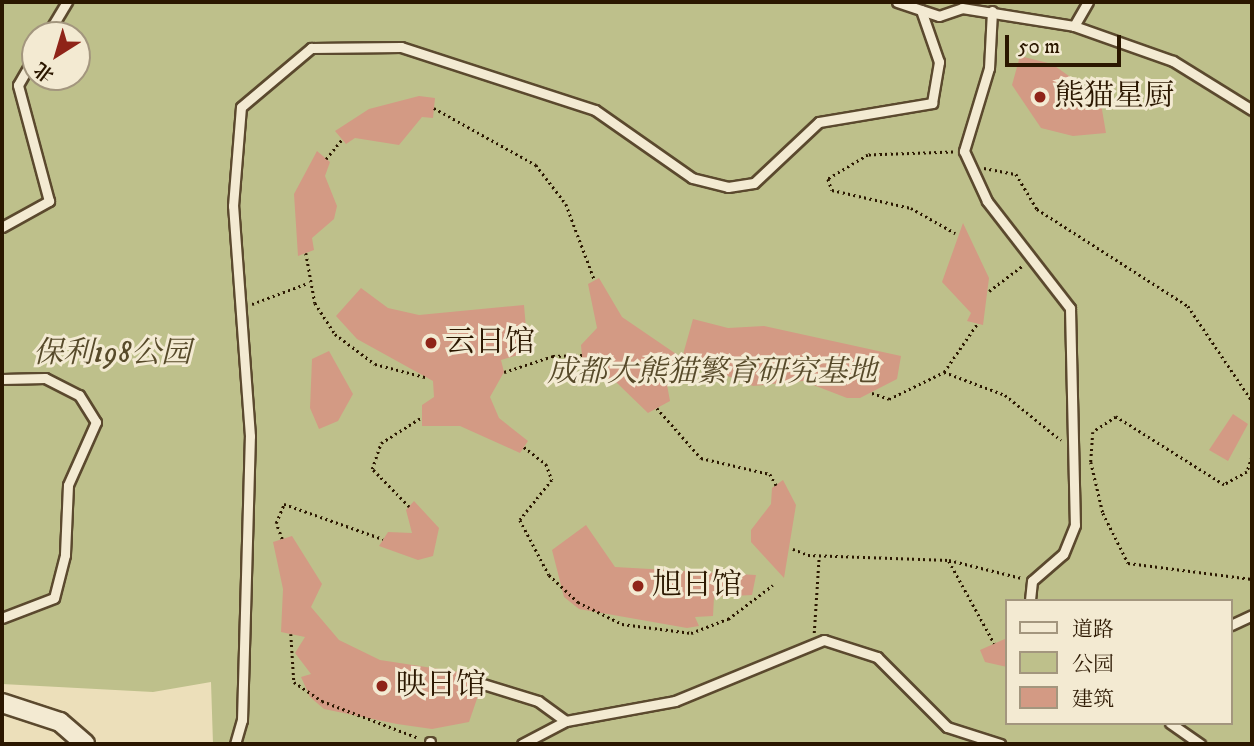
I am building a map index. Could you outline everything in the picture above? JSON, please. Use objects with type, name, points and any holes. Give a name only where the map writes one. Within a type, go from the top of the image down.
[{"type":"street","points":[[2,703],[60,722],[85,744]]},
{"type":"lane","points":[[55,21],[67,2]]},
{"type":"lane","points":[[897,2],[939,16],[962,8],[1074,26],[1173,61],[1252,110]]},
{"type":"lane","points":[[1074,26],[1088,2]]},
{"type":"lane","points":[[235,744],[242,720],[250,436],[233,206],[241,107],[311,48],[401,47],[528,85],[595,110],[692,178],[728,187],[754,183],[819,122],[932,103],[939,62],[921,10]]},
{"type":"lane","points":[[992,11],[989,68],[964,151],[987,201],[1070,308],[1068,410],[1077,462],[1075,524],[1063,554],[1032,581],[1030,599]]},
{"type":"lane","points":[[2,227],[49,201],[18,85],[21,80]]},
{"type":"lane","points":[[2,379],[45,378],[79,395],[96,422],[68,485],[65,555],[54,598],[2,618]]},
{"type":"lane","points":[[1233,624],[1252,615]]},
{"type":"lane","points":[[522,744],[566,721],[675,701],[824,640],[866,651],[947,727],[1000,744]]},
{"type":"lane","points":[[483,684],[538,701],[566,721]]},
{"type":"lane","points":[[1173,725],[1200,744]]},
{"type":"path","points":[[434,108],[536,165],[566,204],[595,281]]},
{"type":"path","points":[[326,159],[342,139]]},
{"type":"path","points":[[955,233],[911,208],[832,190],[828,179],[868,155],[964,151]]},
{"type":"path","points":[[970,166],[1016,174],[1037,209],[1188,306],[1252,401]]},
{"type":"path","points":[[306,253],[309,283],[335,334],[375,364],[425,377]]},
{"type":"path","points":[[989,291],[1033,257]]},
{"type":"path","points":[[240,311],[278,290],[309,283]]},
{"type":"path","points":[[872,393],[889,399],[944,372],[977,324]]},
{"type":"path","points":[[505,373],[553,356],[582,355]]},
{"type":"path","points":[[944,372],[1004,395],[1053,432],[1077,462]]},
{"type":"path","points":[[657,408],[701,458],[770,474],[776,485]]},
{"type":"path","points":[[409,507],[372,469],[381,443],[422,417]]},
{"type":"path","points":[[1252,457],[1247,472],[1224,485],[1116,417],[1093,432],[1091,462],[1103,513],[1128,563],[1252,579]]},
{"type":"path","points":[[524,447],[545,464],[552,480],[520,520],[549,575],[578,602],[622,624],[691,633],[728,619],[773,585]]},
{"type":"path","points":[[282,539],[276,523],[284,504],[383,539]]},
{"type":"path","points":[[793,549],[819,555],[949,560],[1032,581]]},
{"type":"path","points":[[813,643],[819,555]]},
{"type":"path","points":[[949,560],[994,643]]},
{"type":"path","points":[[290,634],[294,682],[322,701],[430,743]]},
{"type":"path","points":[[1252,715],[1252,730]]},
{"type":"green space","name":"成都大熊猫繁育研究基地","points":[[2,2],[1252,2],[1252,744],[213,744],[211,682],[153,692],[2,684]]},
{"type":"building","points":[[1020,56],[1052,64],[1100,98],[1106,133],[1073,136],[1041,128],[1012,85]]},
{"type":"building","points":[[419,96],[435,98],[433,118],[422,117],[399,145],[355,138],[346,144],[335,131],[369,109]]},
{"type":"building","points":[[317,151],[330,162],[325,176],[337,206],[334,219],[312,238],[314,250],[298,256],[294,194]]},
{"type":"building","points":[[963,223],[989,278],[983,325],[967,321],[971,313],[942,282]]},
{"type":"building","points":[[599,278],[622,317],[682,358],[693,319],[728,328],[764,326],[901,356],[897,379],[860,398],[847,398],[803,381],[753,386],[692,362],[690,380],[667,385],[670,401],[648,413],[617,383],[583,367],[581,345],[597,328],[588,284]]},
{"type":"building","points":[[361,288],[388,308],[419,315],[524,305],[528,352],[501,360],[504,372],[490,397],[499,418],[528,441],[520,453],[460,426],[422,426],[422,405],[434,397],[433,381],[357,339],[336,316]]},
{"type":"building","points":[[329,351],[353,394],[338,421],[319,429],[310,408],[312,359]]},
{"type":"building","points":[[1233,414],[1248,424],[1228,461],[1209,450]]},
{"type":"building","points":[[783,480],[796,505],[784,578],[751,542],[751,530],[771,504],[772,488]]},
{"type":"building","points":[[414,501],[439,528],[433,556],[418,560],[379,546],[388,532],[412,533],[406,510]]},
{"type":"building","points":[[586,525],[615,567],[756,575],[752,595],[714,597],[713,616],[695,617],[699,626],[687,628],[579,609],[564,597],[552,550]]},
{"type":"building","points":[[292,536],[322,584],[311,607],[339,640],[380,660],[485,676],[477,681],[480,690],[469,722],[432,729],[397,724],[324,709],[310,697],[301,677],[311,674],[295,653],[305,637],[281,632],[283,589],[273,542]]},
{"type":"building","points":[[1006,638],[1006,667],[985,662],[980,650]]},
{"type":"place","name":"熊猫星厨","points":[[1040,97]]},
{"type":"place","name":"云日馆","points":[[431,343]]},
{"type":"place","name":"旭日馆","points":[[638,586]]},
{"type":"place","name":"映日馆","points":[[382,686]]},
{"type":"park label","name":"保利198公园","points":[[112,354]]}]
